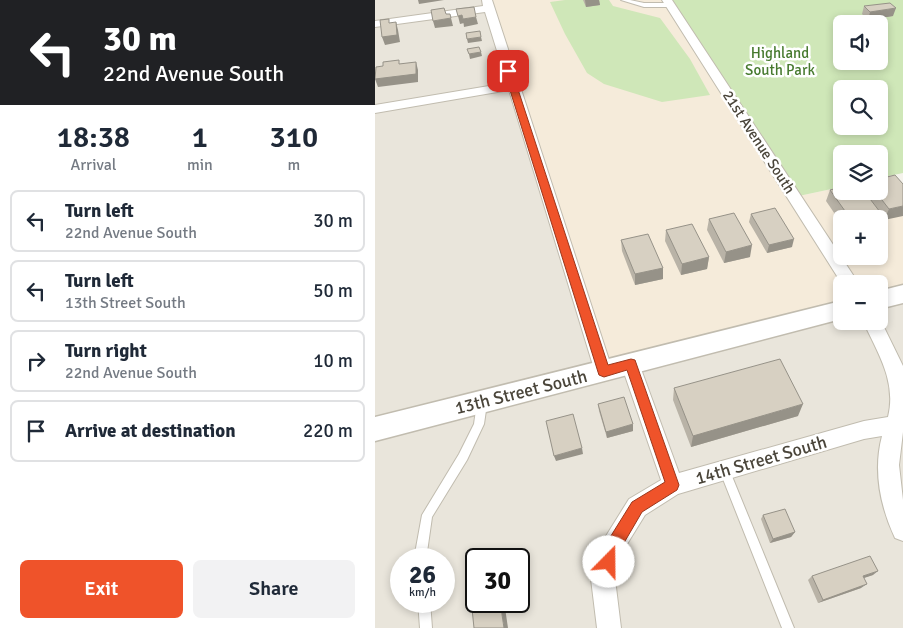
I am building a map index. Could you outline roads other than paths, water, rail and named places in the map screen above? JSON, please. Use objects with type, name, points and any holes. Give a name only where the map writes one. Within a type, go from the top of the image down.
[{"type":"street","name":"21st Avenue South","points":[[668,2],[845,275]]},
{"type":"street","points":[[375,24],[488,4],[604,372]]},
{"type":"street","points":[[375,109],[513,86]]},
{"type":"street","points":[[888,298],[903,294]]},
{"type":"street","name":"13th Street South","points":[[375,429],[833,312]]},
{"type":"street","points":[[876,330],[894,369],[901,395],[900,423],[890,444],[889,471],[893,497],[903,530]]},
{"type":"street","points":[[631,364],[673,485]]},
{"type":"street","name":"14th Street South","points":[[609,628],[603,579],[614,544],[637,507],[673,485],[864,430],[900,423]]},
{"type":"lane","points":[[624,0],[644,6],[668,2]]},
{"type":"lane","points":[[421,548],[427,515],[463,457],[475,433],[479,424],[482,402]]},
{"type":"lane","points":[[724,469],[788,628]]},
{"type":"lane","points":[[425,613],[426,628]]},
{"type":"park label","name":"Highland South Park","points":[[780,62]]}]
